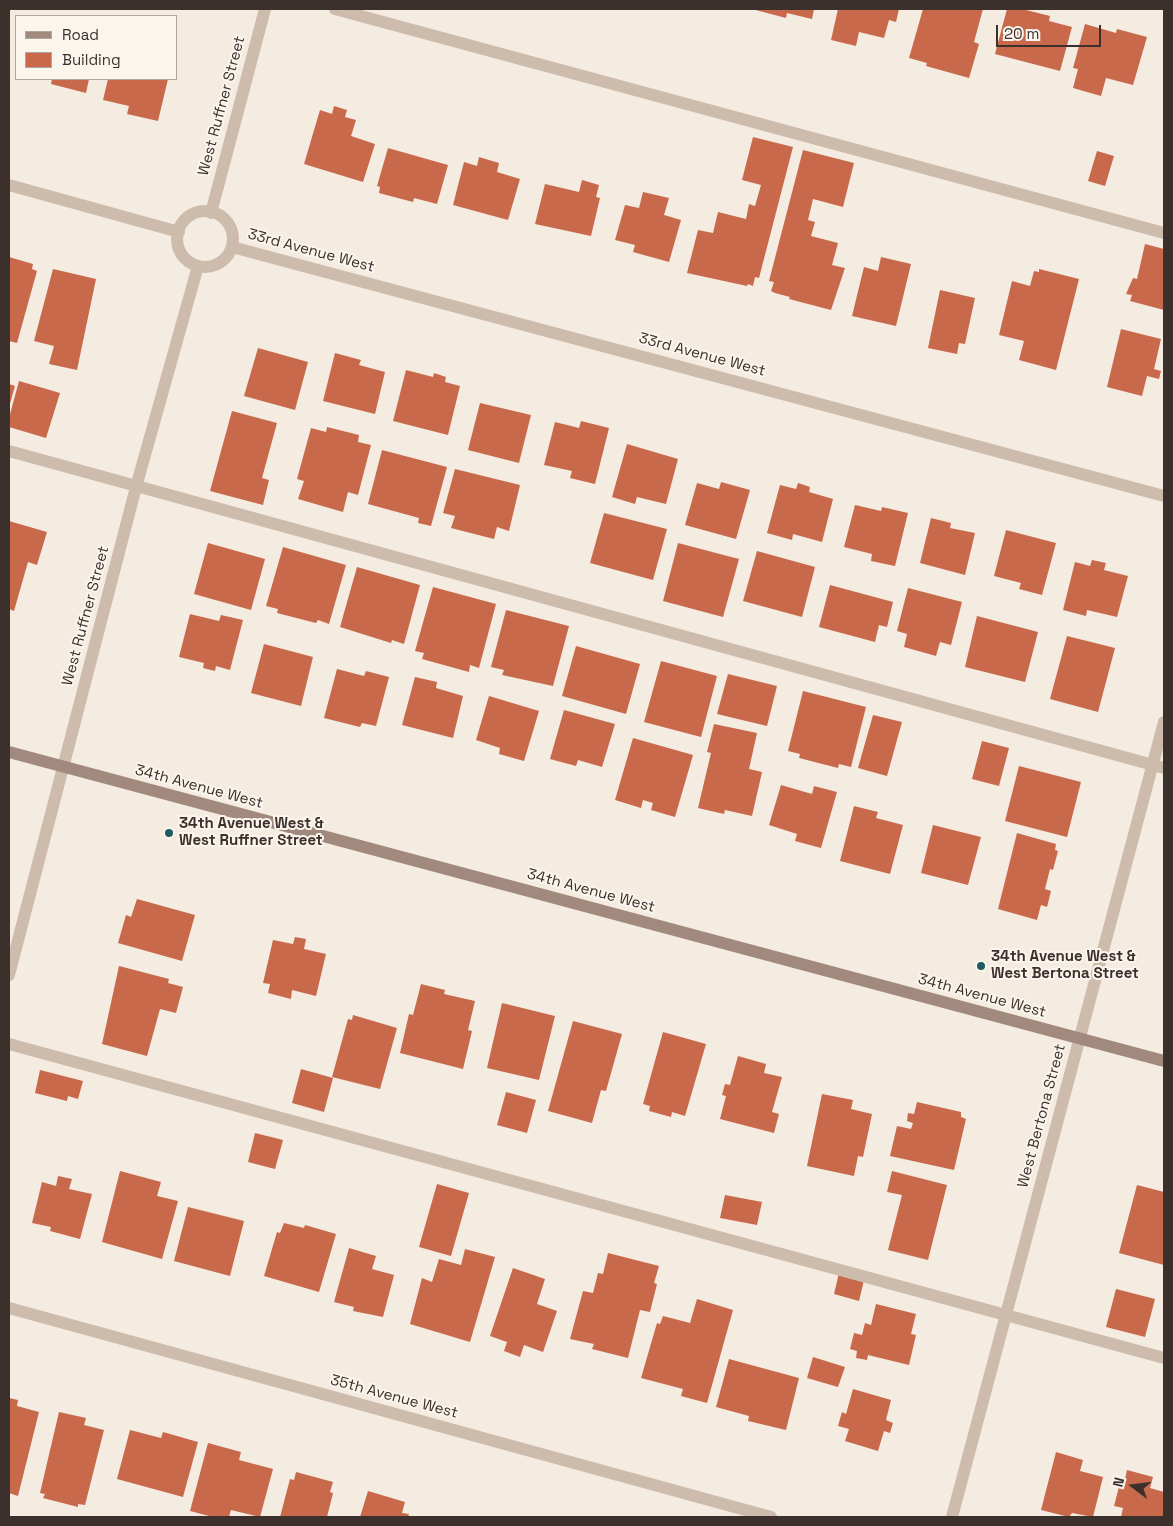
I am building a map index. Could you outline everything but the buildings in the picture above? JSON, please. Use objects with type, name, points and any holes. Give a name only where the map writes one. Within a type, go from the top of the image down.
[{"type":"street","name":"West Ruffner Street","points":[[211,212],[265,9]]},
{"type":"street","points":[[335,9],[1164,233]]},
{"type":"street","points":[[9,185],[179,232]]},
{"type":"street","points":[[211,212],[228,224],[232,232],[232,247],[219,263],[211,267],[198,266],[186,260],[181,253],[178,244],[179,232],[186,218],[195,214],[211,212]]},
{"type":"street","name":"33rd Avenue West","points":[[232,247],[1164,496]]},
{"type":"street","name":"West Ruffner Street","points":[[9,974],[136,486],[198,266]]},
{"type":"street","points":[[9,451],[1158,766]]},
{"type":"street","name":"West Bertona Street","points":[[952,1517],[1080,1039],[1158,766],[1164,722]]},
{"type":"street","name":"34th Avenue West","points":[[9,752],[1164,1061]]},
{"type":"street","points":[[9,1044],[1164,1358]]},
{"type":"street","name":"35th Avenue West","points":[[9,1308],[771,1517]]},
{"type":"place","name":"34th Avenue West & West Ruffner Street","points":[[169,833]]},
{"type":"place","name":"34th Avenue West & West Bertona Street","points":[[981,966]]}]
